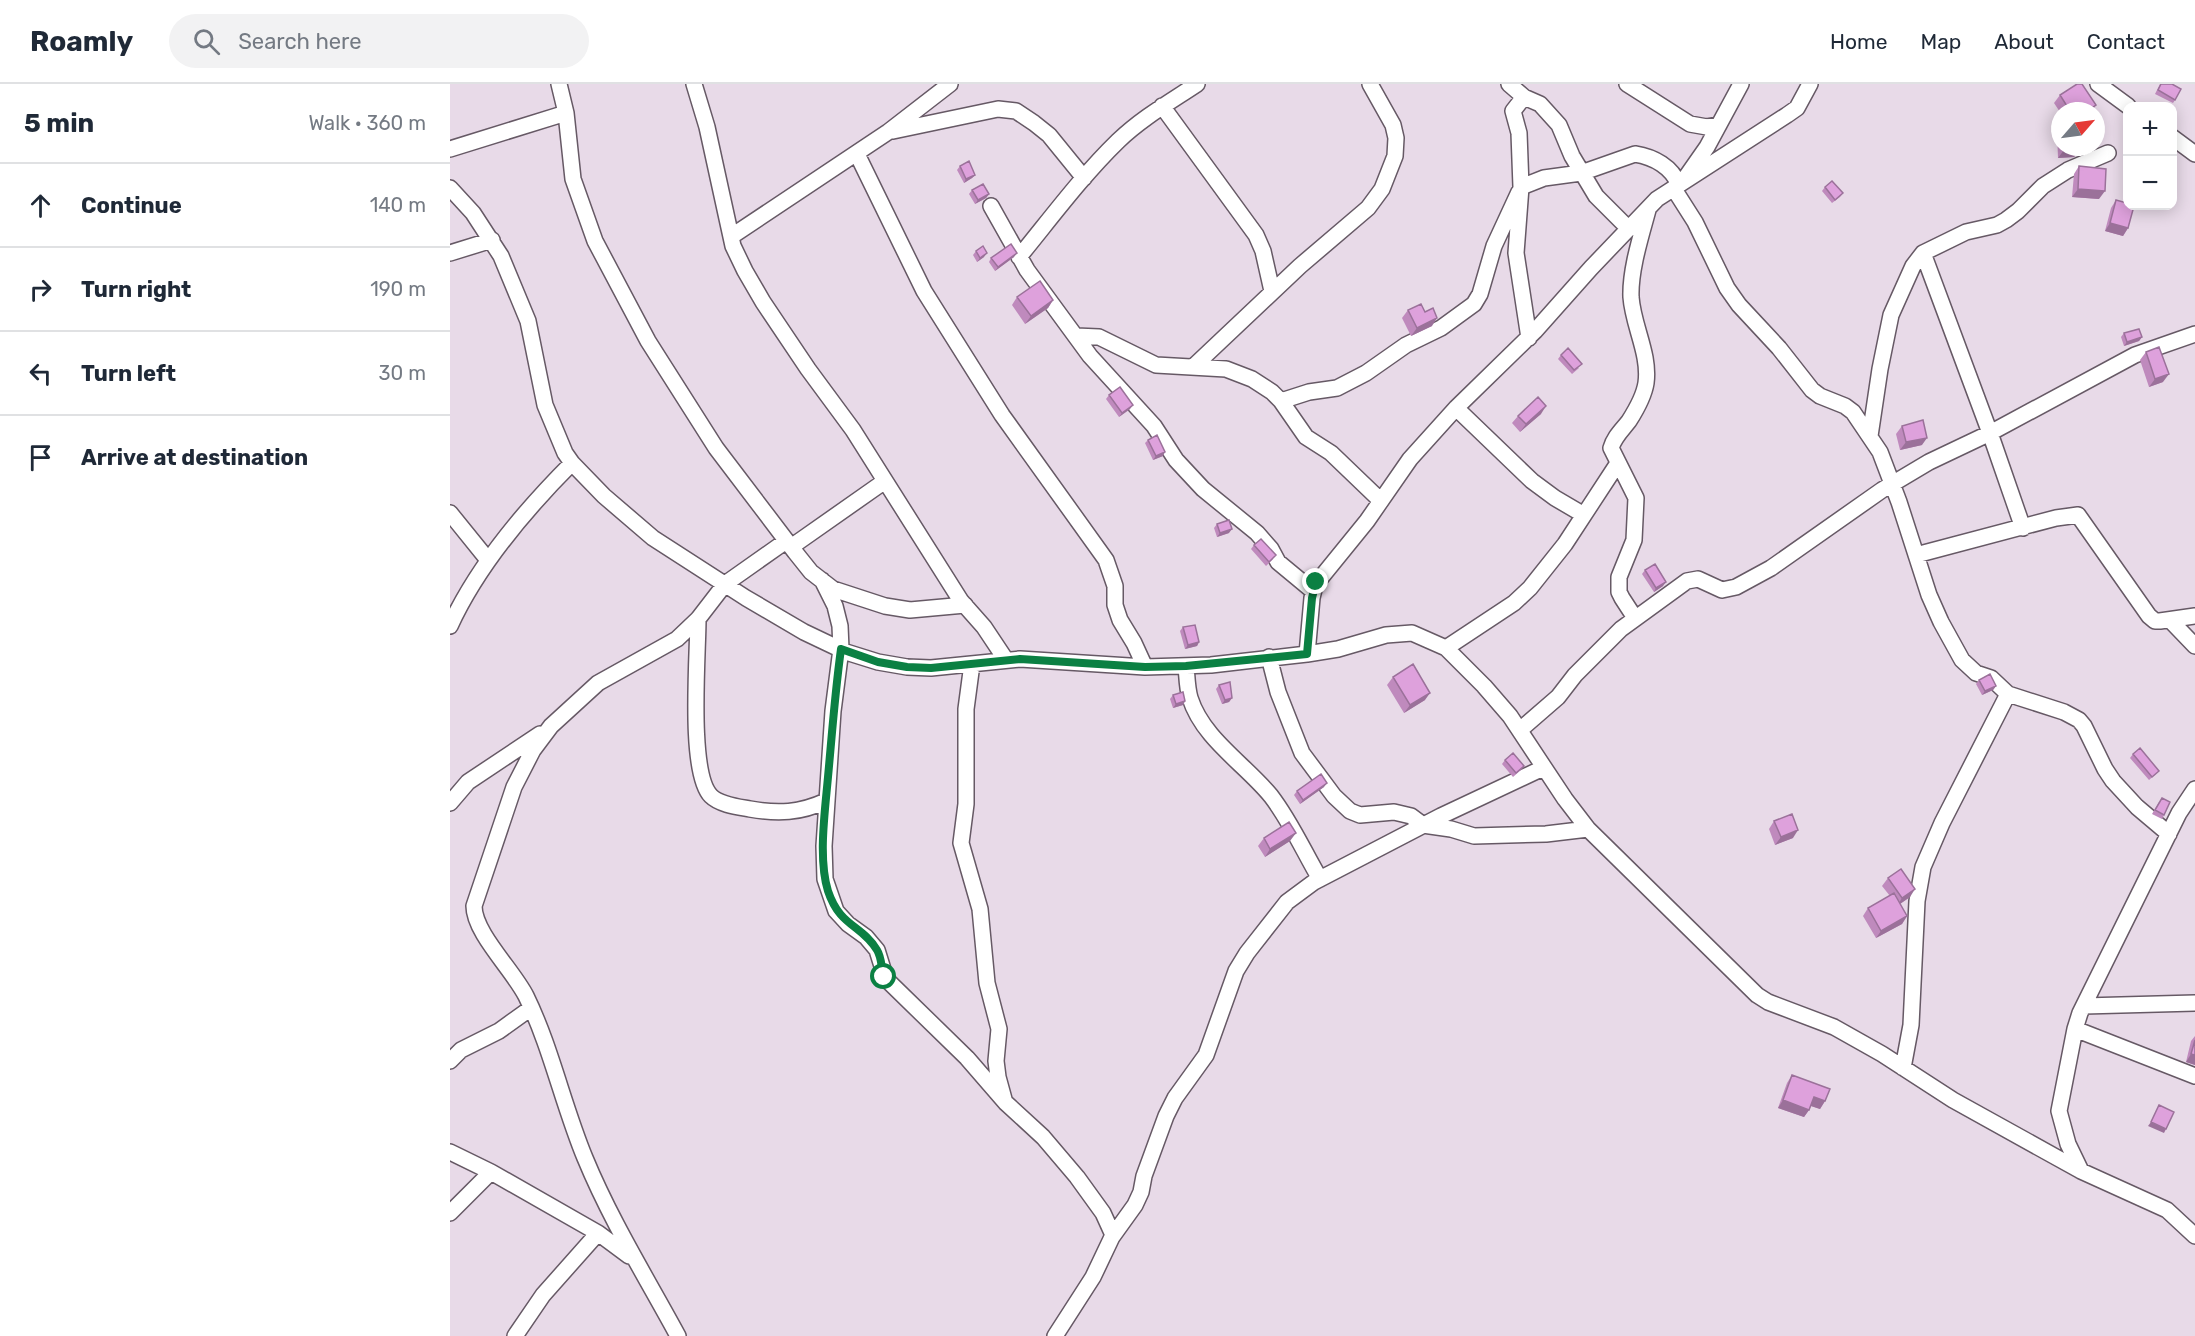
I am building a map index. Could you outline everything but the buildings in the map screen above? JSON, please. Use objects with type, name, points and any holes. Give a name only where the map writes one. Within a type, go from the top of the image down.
[{"type":"street","points":[[559,84],[566,113],[573,178],[595,241],[616,284],[648,341],[716,448],[789,544],[812,572],[833,589],[899,609],[965,605]]},
{"type":"street","points":[[694,84],[707,126],[733,246],[763,302],[853,430],[965,605],[984,627],[1006,660]]},
{"type":"street","points":[[732,236],[857,154],[949,84]]},
{"type":"street","points":[[1019,257],[1084,178],[1118,141],[1162,106],[1197,84]]},
{"type":"street","points":[[1193,367],[1272,291],[1368,208],[1382,189],[1395,156],[1396,138],[1393,124],[1370,84]]},
{"type":"street","points":[[1509,84],[1524,97],[1540,104],[1559,125],[1581,173],[1596,196],[1629,229]]},
{"type":"street","points":[[1627,84],[1690,124],[1707,127],[1719,125]]},
{"type":"street","points":[[1679,184],[1707,147],[1741,84]]},
{"type":"street","points":[[1307,654],[1313,591],[1318,580],[1367,521],[1410,459],[1456,408],[1528,338],[1657,199],[1797,108],[1809,84]]},
{"type":"street","points":[[2098,84],[2123,102]]},
{"type":"street","points":[[1524,97],[1513,111],[1520,143],[1516,253],[1528,338]]},
{"type":"street","points":[[1162,106],[1256,235],[1263,251],[1272,291]]},
{"type":"street","points":[[888,132],[998,109],[1016,111],[1049,135],[1084,178]]},
{"type":"street","points":[[450,150],[566,113]]},
{"type":"street","points":[[2177,140],[2195,154]]},
{"type":"street","points":[[1870,436],[1891,315],[1913,266],[1923,253],[1966,232],[1997,225],[2006,220],[2051,181],[2068,170],[2108,153]]},
{"type":"street","points":[[857,154],[924,291],[1002,415],[1106,560],[1115,586],[1115,605],[1120,620],[1137,648],[1145,667]]},
{"type":"street","points":[[1281,402],[1309,392],[1337,388],[1366,373],[1406,345],[1441,328],[1474,304],[1480,294],[1494,246],[1520,189],[1544,178],[1581,173],[1635,154],[1643,155],[1667,167],[1675,174],[1727,288],[1739,305],[1779,348],[1812,390],[1853,412],[1870,436],[1885,463],[1929,595],[1959,656],[1976,673],[1991,678],[2008,694],[2064,712],[2079,720],[2113,780],[2146,815],[2169,834]]},
{"type":"street","points":[[450,188],[473,213],[492,240],[528,321],[545,405],[565,453],[572,463],[604,496],[653,537],[804,632],[841,649],[878,662],[931,668],[1006,660],[1145,667],[1186,666],[1307,654],[1338,649],[1386,635],[1412,633],[1446,648],[1484,686],[1520,730],[1588,829],[1757,995],[1768,1002],[1834,1027],[1953,1100],[2081,1171],[2167,1210],[2195,1236]]},
{"type":"street","points":[[992,206],[1019,257],[1090,356],[1149,420],[1169,451],[1203,489],[1253,529],[1271,549],[1278,562],[1313,591]]},
{"type":"street","points":[[1635,618],[1619,592],[1619,577],[1634,540],[1636,498],[1613,453],[1612,444],[1629,420],[1646,386],[1647,365],[1631,296],[1640,238],[1649,208]]},
{"type":"street","points":[[450,253],[492,240]]},
{"type":"street","points":[[1923,253],[2023,528]]},
{"type":"street","points":[[1520,730],[1558,698],[1575,675],[1602,646],[1635,618],[1693,579],[1703,580],[1722,590],[1736,587],[1799,550],[1858,506],[1929,462],[1990,433],[2135,355],[2195,334]]},
{"type":"street","points":[[1076,336],[1099,337],[1156,365],[1226,369],[1243,375],[1272,392],[1306,437],[1337,458],[1381,501]]},
{"type":"street","points":[[1456,408],[1532,481],[1584,515]]},
{"type":"street","points":[[1446,648],[1524,595],[1565,544],[1618,462]]},
{"type":"street","points":[[450,626],[488,560],[539,497],[572,463]]},
{"type":"street","points":[[450,803],[468,782],[551,726],[598,683],[674,642],[698,619],[725,584],[885,481]]},
{"type":"street","points":[[450,513],[488,560]]},
{"type":"street","points":[[1916,555],[2066,516],[2078,515],[2146,613],[2155,621],[2195,616]]},
{"type":"street","points":[[822,580],[840,626],[841,649],[833,711],[824,846],[825,879],[836,911],[848,924],[866,937],[877,950],[886,979],[967,1058],[1006,1103],[1043,1137],[1077,1177],[1103,1213],[1113,1235]]},
{"type":"street","points":[[698,619],[697,753],[704,783],[711,796],[720,802],[767,812],[788,813],[810,808],[826,801]]},
{"type":"street","points":[[2170,620],[2195,646]]},
{"type":"street","points":[[1269,657],[1278,693],[1302,753],[1334,796],[1350,811],[1360,814],[1394,812],[1411,816],[1423,825],[1451,829],[1474,836],[1546,834],[1588,829]]},
{"type":"street","points":[[972,664],[966,709],[966,804],[961,843],[980,909],[987,983],[999,1029],[996,1061],[998,1077],[1006,1103]]},
{"type":"street","points":[[1186,666],[1190,696],[1197,715],[1227,751],[1270,796],[1289,822],[1320,879]]},
{"type":"street","points":[[1903,1068],[1911,1025],[1917,912],[1923,867],[1942,823],[2008,694]]},
{"type":"street","points":[[551,726],[533,750],[514,787],[474,906],[477,923],[514,975],[531,1008],[542,1032],[589,1168],[613,1221],[678,1336]]},
{"type":"street","points":[[1055,1336],[1093,1277],[1113,1235],[1135,1205],[1170,1106],[1206,1055],[1236,971],[1287,902],[1320,879],[1423,825],[1544,768]]},
{"type":"street","points":[[2081,1171],[2068,1144],[2059,1111],[2075,1029],[2084,1006],[2179,813],[2195,789]]},
{"type":"street","points":[[2084,1006],[2195,1004]]},
{"type":"street","points":[[450,1061],[461,1050],[499,1031],[531,1008]]},
{"type":"street","points":[[2075,1029],[2195,1076]]},
{"type":"street","points":[[450,1152],[491,1172],[598,1233],[638,1263]]},
{"type":"street","points":[[450,1213],[491,1172]]},
{"type":"street","points":[[515,1336],[543,1295],[598,1233]]},
{"type":"route","points":[[884,977],[877,950],[866,937],[848,924],[836,911],[825,879],[826,801],[833,711],[841,649],[878,662],[931,668],[1020,659],[1145,667],[1186,666],[1307,654],[1312,598],[1316,582]]}]
